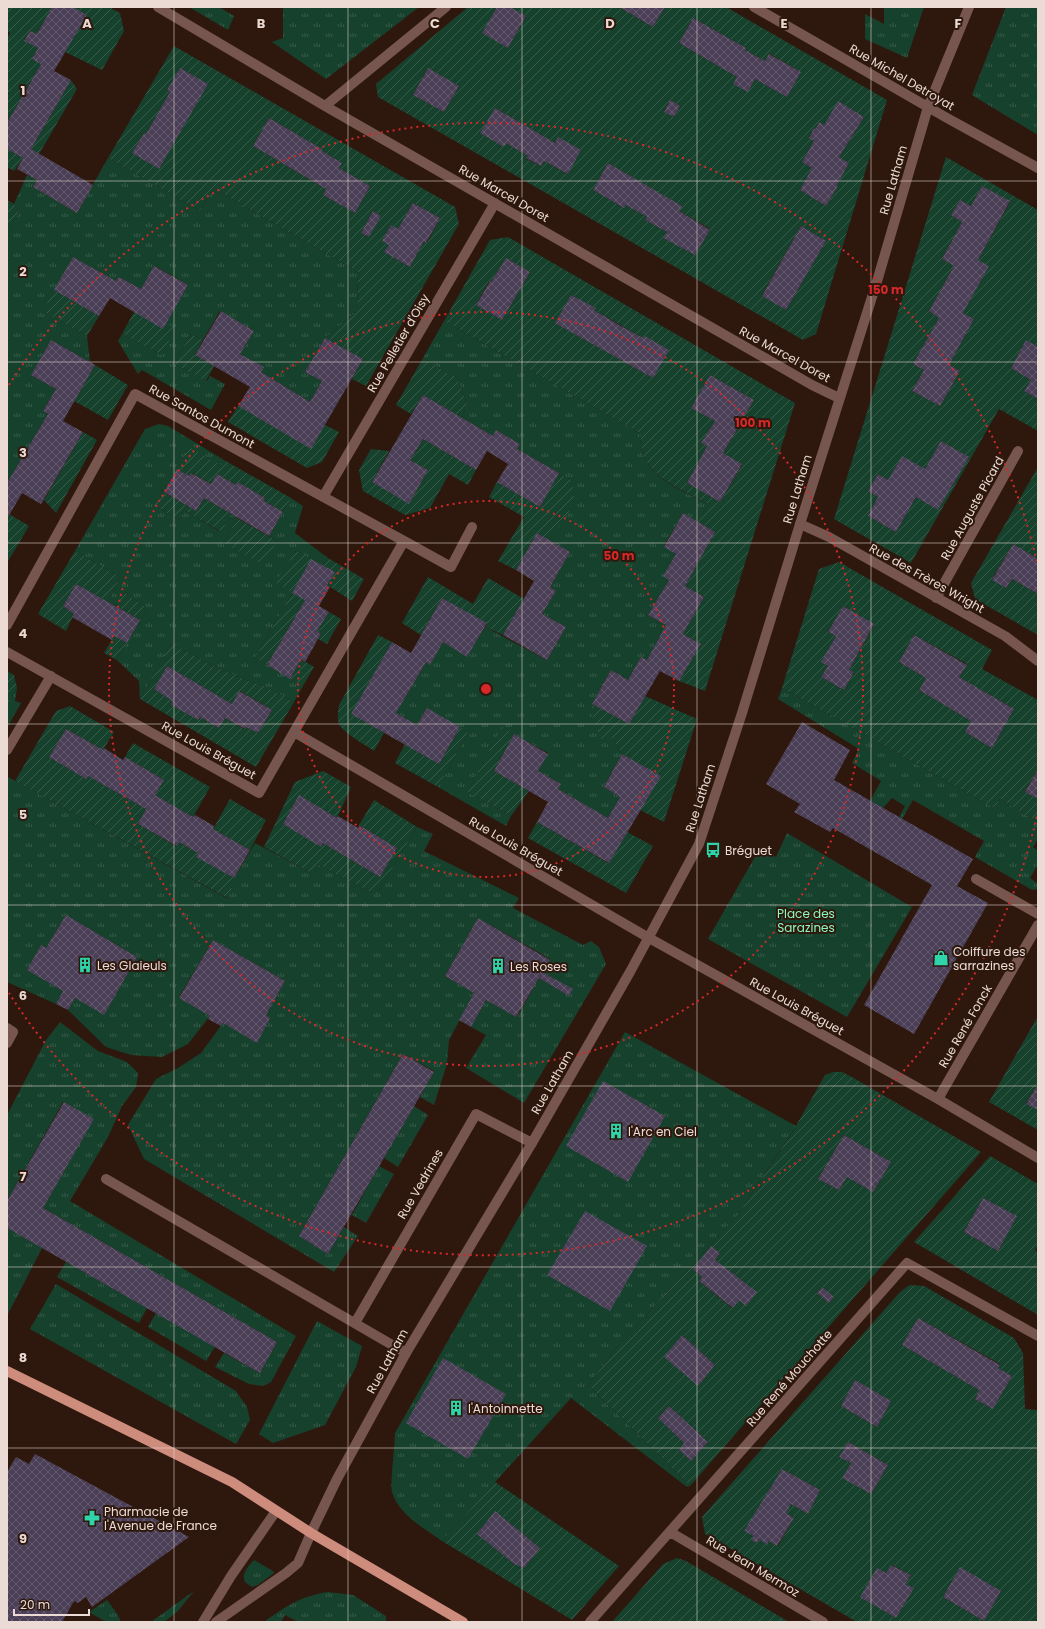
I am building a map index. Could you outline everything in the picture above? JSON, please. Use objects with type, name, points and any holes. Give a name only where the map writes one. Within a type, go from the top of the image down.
[{"type":"main road","points":[[8,1372],[214,1472],[311,1533],[463,1622]]},
{"type":"street","name":"Rue Marcel Doret","points":[[158,7],[325,106],[812,385],[839,398]]},
{"type":"street","points":[[325,106],[446,7]]},
{"type":"street","name":"Rue Michel Detroyat","points":[[754,7],[1038,168]]},
{"type":"street","name":"Rue Latham","points":[[216,1622],[298,1563],[337,1479],[406,1353],[532,1143],[649,938],[699,844],[878,278],[928,107],[969,7]]},
{"type":"street","name":"Rue Pelletier d'Oisy","points":[[323,496],[496,203]]},
{"type":"street","name":"Rue Santos Dumont","points":[[7,625],[135,394],[451,567],[472,527]]},
{"type":"street","name":"Rue Auguste Picard","points":[[936,598],[1018,451]]},
{"type":"street","name":"Rue des Frères Wright","points":[[800,524],[829,537],[1005,636],[1038,661]]},
{"type":"street","points":[[294,732],[404,541]]},
{"type":"street","name":"Rue Louis Bréguet","points":[[7,652],[259,793],[294,732],[649,938],[938,1099],[1038,1158]]},
{"type":"street","points":[[7,750],[51,676]]},
{"type":"street","points":[[976,878],[1038,914]]},
{"type":"street","name":"Rue René Fonck","points":[[938,1099],[1038,925]]},
{"type":"street","points":[[7,1028],[13,1032],[7,1043]]},
{"type":"street","name":"Rue Vedrines","points":[[355,1323],[476,1114],[532,1143]]},
{"type":"street","points":[[106,1179],[406,1353]]},
{"type":"street","name":"Rue René Mouchotte","points":[[590,1622],[907,1263],[1038,1336]]},
{"type":"street","points":[[203,1622],[231,1576],[276,1511]]},
{"type":"street","name":"Rue Jean Mermoz","points":[[670,1532],[823,1622]]},
{"type":"green space","points":[[7,7],[52,7],[37,34],[30,31],[24,40],[38,48],[41,64],[7,123],[7,97],[9,93],[7,92],[7,38],[10,33],[7,30]]},
{"type":"green space","points":[[73,7],[109,7],[120,13],[124,31],[102,70],[65,52]]},
{"type":"green space","points":[[189,7],[219,7],[234,16],[228,30]]},
{"type":"green space","points":[[283,7],[419,7],[326,79],[272,42],[283,38]]},
{"type":"green space","points":[[468,7],[497,7],[483,33],[508,47],[526,17],[510,7],[619,7],[653,27],[665,7],[726,7],[887,100],[816,334],[803,340],[378,97],[376,84]],"holes":[[[693,18],[746,48],[745,50],[765,61],[770,54],[801,72],[787,97],[755,79],[748,91],[737,77],[679,43]],[[427,69],[459,86],[444,112],[413,95]],[[670,100],[680,106],[674,117],[664,111]],[[838,102],[864,117],[839,157],[849,163],[826,206],[800,190],[812,168],[802,162],[814,141],[809,138],[819,122],[824,125]],[[495,108],[555,143],[558,137],[567,174],[544,161],[541,166],[526,159],[528,156],[506,143]],[[608,163],[681,206],[679,211],[710,229],[695,255],[664,238],[667,232],[645,220],[647,217],[626,205],[624,208],[593,190]],[[801,226],[826,241],[786,310],[762,295]]]},
{"type":"green space","points":[[884,7],[924,7],[907,58],[865,39],[865,14],[884,24]]},
{"type":"green space","points":[[1006,7],[1038,7],[1038,135],[972,95]]},
{"type":"green space","points":[[174,46],[455,207],[459,224],[366,386],[352,379],[363,359],[325,338],[357,311],[358,272],[213,188],[200,211],[108,158]],"holes":[[[180,68],[207,84],[159,168],[132,153],[144,133],[146,134],[170,92],[167,90]],[[269,118],[322,149],[322,151],[342,163],[339,168],[370,186],[355,213],[323,195],[326,189],[253,146]],[[413,203],[440,218],[427,243],[424,241],[410,267],[385,252]],[[373,211],[381,216],[368,237],[361,233]]]},
{"type":"green space","points":[[71,80],[77,89],[39,154],[31,149]]},
{"type":"green space","points":[[7,149],[23,158],[14,171],[7,167]]},
{"type":"green space","points":[[946,157],[1038,210],[1038,347],[1026,341],[1011,368],[1031,380],[1024,391],[1038,399],[1038,431],[999,409],[911,563],[834,519]],"holes":[[[982,186],[1010,202],[978,260],[963,313],[974,319],[949,365],[960,371],[940,406],[912,391],[924,370],[913,364],[939,318],[929,311],[954,266],[942,259],[962,222],[951,215],[960,200],[971,206]],[[941,441],[968,457],[938,509],[916,497],[896,532],[868,516],[878,497],[868,491],[878,474],[888,480],[925,469]]]},
{"type":"green space","points":[[108,158],[200,211],[213,188],[358,272],[357,311],[325,338],[305,372],[322,381],[310,402],[261,372],[240,354],[254,331],[220,311],[203,340],[191,334],[174,364],[207,381],[210,376],[225,384],[211,410],[142,370],[138,374],[118,341],[122,334],[162,355],[166,323],[188,285],[155,266],[141,289],[119,277],[116,281],[73,257],[44,311],[87,336],[90,362],[51,340],[31,375],[56,389],[43,411],[48,414],[7,483],[7,232],[19,212],[14,204],[27,175],[37,180],[33,187],[77,213]]},
{"type":"green space","points":[[7,200],[14,204],[19,212],[7,232]]},
{"type":"green space","points":[[508,237],[795,403],[705,691],[679,681],[701,644],[683,634],[704,597],[685,586],[715,532],[698,522],[708,504],[673,485],[653,470],[645,460],[641,448],[641,434],[444,321],[490,240]],"holes":[[[506,258],[530,272],[502,320],[476,305],[489,281],[491,282]],[[571,295],[643,338],[645,336],[653,378],[556,323]],[[710,375],[754,400],[723,453],[742,465],[720,502],[687,483],[707,446],[701,443],[715,421],[691,408]]]},
{"type":"green space","points":[[54,290],[99,316],[87,336],[43,311]]},
{"type":"green space","points":[[134,312],[166,323],[175,329],[162,355],[122,334]]},
{"type":"green space","points":[[444,321],[641,434],[641,448],[645,460],[653,470],[673,486],[708,504],[698,522],[683,513],[664,546],[676,554],[664,576],[669,580],[648,615],[666,625],[647,660],[641,657],[628,680],[611,670],[592,704],[592,716],[613,738],[622,754],[604,787],[620,797],[608,818],[558,789],[561,784],[538,771],[548,753],[502,728],[467,792],[511,816],[506,826],[438,787],[468,733],[427,708],[417,725],[396,713],[426,662],[430,664],[443,642],[467,656],[485,627],[547,660],[566,627],[542,614],[556,591],[550,587],[570,552],[549,540],[570,508],[570,479],[558,474],[559,473],[517,449],[520,444],[497,431],[493,436],[462,418],[467,403],[457,377],[423,358]]},
{"type":"green space","points":[[191,334],[203,340],[195,355],[214,366],[206,381],[174,364]]},
{"type":"green space","points":[[423,358],[457,377],[467,403],[462,418],[423,395],[411,414],[396,405]]},
{"type":"green space","points":[[95,365],[128,385],[108,420],[74,401]]},
{"type":"green space","points":[[238,406],[325,425],[339,432],[322,462],[307,468],[228,422]]},
{"type":"green space","points":[[159,424],[168,426],[224,460],[221,466],[189,448],[164,492],[161,490],[153,505],[180,520],[184,510],[220,532],[231,514],[237,518],[224,543],[277,541],[269,536],[291,498],[303,506],[295,533],[328,558],[323,566],[295,551],[292,593],[255,658],[303,686],[294,702],[265,686],[246,680],[211,665],[171,643],[140,699],[139,681],[117,660],[147,608],[124,592],[116,606],[108,602],[120,577],[75,551],[145,429]]},
{"type":"green space","points":[[83,432],[97,440],[56,513],[44,500]]},
{"type":"green space","points":[[423,439],[476,470],[468,485],[449,474],[430,508],[405,515],[363,491],[359,470],[371,449],[389,451],[372,482],[409,503],[428,470],[410,460]]},
{"type":"green space","points":[[189,447],[220,465],[224,460],[291,498],[283,512],[264,501],[265,498],[238,482],[236,485],[217,474],[211,484],[192,473],[189,476],[177,469]]},
{"type":"green space","points":[[1038,467],[1038,559],[1013,544],[992,579],[1006,588],[1012,579],[1038,594],[1038,635],[975,599],[971,583]]},
{"type":"green space","points":[[558,474],[570,479],[574,488],[572,504],[561,523],[549,540],[537,533],[516,570],[498,561],[524,517],[489,497],[497,482],[540,507]]},
{"type":"green space","points":[[160,490],[196,511],[204,498],[231,514],[221,532],[184,510],[180,520],[153,505]]},
{"type":"green space","points":[[9,514],[29,526],[7,563],[7,519]]},
{"type":"green space","points":[[237,518],[277,541],[263,565],[224,543]]},
{"type":"green space","points":[[75,551],[120,577],[108,602],[76,584],[63,606],[74,614],[66,631],[38,614]]},
{"type":"green space","points":[[296,551],[311,559],[305,600],[267,665],[255,658],[292,593],[275,582]]},
{"type":"green space","points":[[328,558],[364,579],[352,601],[327,585],[334,573],[323,566]]},
{"type":"green space","points":[[839,562],[992,650],[982,669],[1038,700],[1038,769],[1025,791],[1038,799],[1038,822],[1000,799],[994,808],[782,688],[819,569]],"holes":[[[843,606],[874,625],[849,670],[854,673],[844,690],[821,677],[828,666],[822,662],[836,636],[828,632]],[[914,635],[967,664],[959,677],[1014,709],[992,748],[965,732],[971,721],[919,690],[926,678],[899,662]]]},
{"type":"green space","points":[[428,577],[473,604],[488,578],[524,599],[503,635],[485,627],[487,624],[442,598],[421,635],[402,623]]},
{"type":"green space","points":[[124,592],[147,608],[140,620],[116,606]]},
{"type":"green space","points":[[329,612],[341,619],[327,644],[318,639],[321,634],[317,631]]},
{"type":"green space","points":[[378,635],[392,642],[352,714],[384,733],[374,751],[341,727],[338,722],[338,714],[339,705]]},
{"type":"green space","points":[[114,636],[127,643],[117,660],[104,653]]},
{"type":"green space","points":[[171,643],[211,665],[246,680],[265,686],[294,702],[256,767],[140,699]],"holes":[[[167,666],[232,704],[240,691],[272,710],[258,733],[246,727],[244,729],[225,718],[219,728],[200,717],[198,720],[171,705],[172,701],[154,689]]]},
{"type":"green space","points":[[301,659],[314,667],[303,686],[290,679]]},
{"type":"green space","points":[[7,671],[14,675],[17,688],[7,705]]},
{"type":"green space","points":[[17,688],[15,701],[21,703],[7,728],[7,705]]},
{"type":"green space","points":[[782,688],[994,808],[1000,799],[1038,822],[1038,839],[1033,847],[1038,851],[1038,864],[1030,878],[1038,884],[1038,889],[1032,890],[975,857],[984,841],[913,800],[902,819],[899,817],[905,806],[892,798],[883,808],[870,801],[881,781],[852,763],[859,749],[778,699]]},
{"type":"green space","points":[[645,696],[697,719],[664,822],[640,810],[660,776],[622,754],[613,738],[601,739],[592,716],[592,704],[629,724]]},
{"type":"green space","points":[[70,706],[114,732],[103,750],[66,729],[49,757],[86,779],[88,776],[146,809],[138,824],[176,846],[179,842],[198,853],[197,857],[234,878],[229,899],[15,781],[56,711]]},
{"type":"green space","points":[[460,727],[468,733],[438,787],[395,763],[405,744],[439,764]]},
{"type":"green space","points":[[502,727],[514,734],[494,771],[529,791],[511,816],[467,792]]},
{"type":"green space","points":[[133,743],[210,787],[193,817],[155,795],[164,780],[125,757]]},
{"type":"green space","points":[[323,771],[351,787],[337,818],[299,796],[283,824],[321,846],[323,843],[380,877],[397,848],[359,825],[374,800],[417,827],[376,895],[319,865],[313,874],[264,847],[295,782]]},
{"type":"green space","points":[[8,777],[228,899],[234,878],[255,843],[313,874],[319,865],[376,895],[417,827],[433,834],[424,851],[519,898],[513,908],[583,945],[591,941],[599,947],[606,964],[524,1103],[466,1068],[486,1035],[471,1027],[486,1000],[517,1017],[539,978],[569,995],[572,989],[542,972],[550,959],[478,918],[445,976],[474,993],[449,1040],[447,1064],[434,1105],[420,1097],[434,1071],[403,1054],[299,1236],[328,1254],[344,1227],[358,1236],[334,1272],[144,1159],[128,1125],[156,1079],[178,1068],[201,1053],[223,1023],[257,1042],[270,1018],[266,1015],[285,981],[213,940],[179,997],[210,1016],[188,1044],[162,1057],[131,1055],[106,1047],[68,1010],[75,998],[104,1014],[137,957],[66,915],[46,948],[41,945],[28,970],[63,991],[56,1004],[7,982]]},
{"type":"green space","points":[[230,799],[266,820],[250,850],[213,829]]},
{"type":"green space","points":[[537,822],[608,863],[627,832],[653,846],[626,893],[528,838]]},
{"type":"green space","name":"Place des Sarazines","points":[[787,833],[912,907],[847,1017],[708,939],[760,848],[776,857]]},
{"type":"green space","points":[[1038,1016],[1038,1084],[1026,1103],[1038,1110],[1038,1130],[989,1102]]},
{"type":"green space","points":[[60,1022],[98,1051],[127,1062],[138,1073],[136,1087],[122,1106],[108,1137],[70,1201],[296,1336],[271,1382],[263,1386],[249,1384],[215,1367],[224,1353],[260,1373],[277,1342],[43,1208],[93,1119],[63,1102],[7,1201],[7,1115],[46,1040]]},
{"type":"green space","points":[[625,1032],[796,1126],[737,1216],[616,1348],[588,1385],[690,1486],[687,1487],[571,1398],[442,1541],[420,1526],[406,1514],[395,1500],[392,1492],[392,1473],[395,1433]]},
{"type":"green space","points":[[833,1072],[842,1072],[981,1152],[690,1486],[588,1385],[616,1348],[737,1216],[793,1131],[825,1075]],"holes":[[[844,1135],[891,1162],[873,1192],[847,1177],[839,1190],[818,1179]],[[711,1247],[720,1253],[715,1260],[756,1292],[739,1300],[732,1308],[699,1281],[702,1277],[693,1269]],[[822,1287],[834,1297],[829,1303],[817,1293]],[[682,1335],[715,1365],[698,1385]],[[669,1406],[708,1442],[691,1461],[679,1450],[684,1443],[658,1418]]]},
{"type":"green space","points":[[414,1106],[428,1115],[398,1167],[384,1158]]},
{"type":"green space","points":[[990,1156],[1038,1184],[1038,1245],[1035,1250],[1038,1252],[1038,1315],[914,1242]],"holes":[[[983,1198],[1016,1216],[998,1251],[964,1232]]]},
{"type":"green space","points":[[379,1166],[394,1174],[366,1223],[352,1215]]},
{"type":"green space","points":[[7,1228],[42,1248],[7,1316]]},
{"type":"green space","points":[[66,1262],[147,1308],[139,1323],[57,1277]]},
{"type":"green space","points":[[56,1284],[236,1391],[247,1407],[250,1420],[236,1444],[30,1329]]},
{"type":"green space","points":[[910,1285],[924,1286],[1014,1338],[1023,1353],[1025,1409],[1038,1410],[1038,1622],[857,1622],[705,1534],[702,1517],[900,1292]],"holes":[[[918,1318],[1000,1364],[998,1368],[1012,1376],[993,1409],[975,1399],[979,1390],[902,1345]],[[855,1381],[891,1401],[877,1427],[841,1406]],[[848,1442],[888,1465],[871,1494],[843,1478],[851,1463],[839,1457]],[[782,1469],[820,1490],[808,1514],[791,1504],[786,1513],[794,1518],[778,1546],[769,1541],[767,1544],[759,1539],[757,1543],[752,1540],[754,1536],[745,1531]],[[892,1565],[911,1575],[905,1584],[913,1589],[896,1618],[861,1597],[886,1573]],[[960,1568],[1001,1591],[984,1621],[943,1597]]]},
{"type":"green space","points":[[156,1313],[215,1347],[206,1361],[148,1327]]},
{"type":"green space","points":[[317,1321],[362,1346],[356,1367],[325,1425],[273,1443],[259,1434]]},
{"type":"green space","points":[[495,1482],[619,1566],[572,1620],[442,1541]],"holes":[[[496,1512],[540,1548],[524,1568],[514,1564],[477,1534]]]},
{"type":"green space","points":[[677,1558],[686,1561],[789,1622],[612,1622],[663,1564]]},
{"type":"green space","points":[[254,1560],[274,1573],[258,1585],[252,1587],[245,1582],[244,1576],[246,1570]]},
{"type":"green space","points":[[194,1591],[177,1612],[164,1622],[151,1622]]},
{"type":"green space","points":[[328,1592],[353,1595],[386,1616],[386,1622],[298,1622],[285,1615],[281,1622],[264,1622],[294,1602],[310,1596]]},
{"type":"green space","points":[[107,1600],[118,1615],[121,1622],[106,1622],[89,1612]]},
{"type":"building","points":[[52,7],[73,7],[87,15],[54,71],[71,80],[31,149],[93,185],[77,213],[33,187],[37,180],[17,169],[23,158],[7,149],[7,123],[41,64],[32,59],[38,48],[24,41],[30,31],[37,34]]},
{"type":"building","points":[[497,7],[510,7],[526,16],[508,48],[482,33]]},
{"type":"building","points":[[619,7],[665,7],[653,27]]},
{"type":"building","points":[[693,18],[746,48],[745,50],[765,61],[769,54],[801,72],[787,97],[755,79],[748,92],[733,84],[737,77],[679,43]]},
{"type":"building","points":[[180,68],[208,84],[159,169],[132,153],[144,133],[146,134],[170,92],[167,90]]},
{"type":"building","points":[[428,68],[459,86],[444,112],[413,95]]},
{"type":"building","points":[[670,100],[680,106],[674,117],[664,112]]},
{"type":"building","points":[[838,101],[864,117],[839,157],[849,163],[826,206],[800,190],[812,168],[802,162],[814,141],[809,138],[814,128],[816,129],[819,122],[824,125]]},
{"type":"building","points":[[495,108],[555,143],[558,137],[581,150],[568,174],[544,161],[541,166],[526,158],[528,156],[506,143],[504,147],[480,133]]},
{"type":"building","points":[[269,118],[322,149],[322,151],[342,163],[339,168],[370,186],[355,213],[323,195],[326,189],[253,146]]},
{"type":"building","points":[[608,163],[682,206],[679,211],[710,230],[695,255],[663,238],[667,232],[645,220],[647,217],[626,205],[624,208],[593,190]]},
{"type":"building","points":[[982,186],[1010,201],[978,260],[989,266],[963,313],[974,319],[949,365],[960,371],[940,406],[912,391],[924,370],[913,364],[939,318],[929,311],[954,266],[942,259],[962,222],[951,215],[960,200],[971,206]]},
{"type":"building","points":[[413,203],[440,218],[426,243],[424,241],[410,267],[384,252],[389,245],[382,241],[391,225],[398,229]]},
{"type":"building","points":[[373,211],[381,216],[369,237],[361,233]]},
{"type":"building","points":[[801,226],[826,241],[786,310],[762,296]]},
{"type":"building","points":[[73,257],[116,281],[119,277],[141,289],[154,266],[188,285],[163,329],[110,298],[99,316],[54,290]]},
{"type":"building","points":[[506,258],[530,272],[502,320],[476,305]]},
{"type":"building","points":[[571,295],[596,308],[594,310],[619,325],[643,338],[645,336],[669,350],[653,378],[555,323]]},
{"type":"building","points":[[221,311],[254,331],[240,354],[264,367],[261,372],[310,402],[322,381],[305,372],[325,338],[363,359],[311,449],[238,406],[250,387],[195,355]]},
{"type":"building","points":[[51,340],[95,365],[63,421],[83,432],[41,504],[22,493],[7,519],[7,483],[48,414],[43,411],[56,389],[31,375]]},
{"type":"building","points":[[1026,340],[1038,347],[1038,399],[1024,391],[1031,380],[1011,368]]},
{"type":"building","points":[[710,375],[754,400],[723,453],[742,464],[720,502],[687,483],[707,446],[701,443],[715,421],[691,408]]},
{"type":"building","points":[[423,395],[493,436],[496,430],[520,444],[517,449],[559,473],[540,507],[497,482],[508,464],[487,451],[476,470],[423,439],[410,460],[428,470],[409,504],[372,482]]},
{"type":"building","points":[[941,441],[969,457],[938,510],[916,497],[896,532],[868,516],[878,497],[868,491],[878,474],[888,480],[902,456],[925,469]]},
{"type":"building","points":[[177,469],[189,476],[191,473],[211,484],[217,474],[236,485],[238,482],[265,498],[264,501],[283,512],[269,536],[204,498],[196,511],[164,492]]},
{"type":"building","points":[[683,513],[715,532],[685,586],[704,597],[683,634],[701,644],[679,681],[660,671],[629,724],[592,704],[611,670],[628,680],[641,657],[647,660],[666,625],[648,615],[669,580],[663,576],[676,554],[664,547]]},
{"type":"building","points":[[537,533],[570,552],[550,587],[556,591],[542,614],[566,627],[547,660],[503,635],[534,581],[516,570]]},
{"type":"building","points":[[1013,544],[1038,559],[1038,594],[1012,579],[1006,588],[992,580]]},
{"type":"building","points":[[311,559],[335,572],[327,585],[330,587],[319,606],[329,612],[317,631],[321,634],[305,662],[301,659],[290,679],[267,665],[305,600],[292,593]]},
{"type":"building","points":[[76,584],[140,620],[127,643],[114,636],[112,640],[72,617],[74,614],[63,606]]},
{"type":"building","points":[[442,598],[487,623],[467,657],[443,642],[430,665],[426,662],[396,713],[417,725],[427,708],[460,727],[439,764],[351,714],[392,642],[411,653]]},
{"type":"building","points":[[843,606],[874,624],[849,670],[854,672],[844,690],[821,677],[828,666],[821,662],[836,636],[828,632]]},
{"type":"building","points":[[914,635],[967,665],[959,677],[1014,709],[992,748],[965,732],[971,721],[919,690],[926,678],[899,662]]},
{"type":"building","points":[[167,666],[232,704],[239,691],[272,710],[258,733],[246,727],[245,729],[225,718],[219,728],[200,717],[198,720],[171,705],[172,701],[154,689]]},
{"type":"building","points":[[802,722],[850,750],[834,780],[973,859],[957,886],[988,903],[914,1034],[864,1005],[932,885],[833,828],[830,832],[794,812],[800,804],[766,784]]},
{"type":"building","points":[[66,729],[103,750],[104,748],[123,760],[125,757],[164,780],[155,795],[193,817],[195,815],[214,826],[213,829],[250,850],[234,878],[196,857],[198,853],[179,842],[177,846],[138,824],[146,809],[88,776],[86,779],[49,757]]},
{"type":"building","points":[[514,734],[548,754],[538,771],[561,784],[558,789],[608,818],[620,797],[604,787],[622,754],[661,776],[609,863],[537,822],[548,802],[494,771]]},
{"type":"building","points":[[1038,769],[1038,799],[1025,792]]},
{"type":"building","points":[[299,795],[337,818],[338,816],[358,828],[359,825],[397,848],[380,877],[323,843],[321,847],[283,824]]},
{"type":"building","name":"Les Glaieuls","points":[[66,915],[137,957],[104,1015],[75,998],[68,1010],[56,1004],[63,991],[27,970],[41,945],[46,948]]},
{"type":"building","name":"Les Roses","points":[[478,918],[550,960],[542,972],[573,989],[569,996],[539,978],[516,1017],[486,1000],[471,1027],[459,1020],[474,993],[445,976]]},
{"type":"building","points":[[213,940],[285,981],[266,1015],[270,1018],[257,1043],[223,1023],[221,1026],[208,1019],[210,1016],[179,998]]},
{"type":"building","points":[[403,1054],[434,1072],[328,1254],[299,1236]]},
{"type":"building","name":"l'Arc en Ciel","points":[[603,1081],[665,1116],[628,1182],[566,1146]]},
{"type":"building","points":[[1038,1084],[1038,1110],[1026,1104]]},
{"type":"building","points":[[64,1102],[94,1119],[43,1208],[277,1342],[260,1373],[7,1228],[7,1201]]},
{"type":"building","points":[[844,1135],[891,1162],[873,1192],[847,1177],[839,1190],[818,1179]]},
{"type":"building","points":[[983,1198],[1017,1216],[998,1251],[964,1232]]},
{"type":"building","points":[[585,1211],[647,1246],[610,1311],[547,1275]]},
{"type":"building","points":[[711,1246],[720,1253],[715,1260],[757,1292],[746,1306],[739,1300],[733,1308],[699,1281],[702,1277],[693,1269]]},
{"type":"building","points":[[822,1287],[834,1297],[829,1303],[817,1293]]},
{"type":"building","points":[[918,1318],[1000,1365],[998,1368],[1012,1376],[993,1409],[975,1399],[979,1390],[902,1345]]},
{"type":"building","points":[[682,1335],[715,1365],[698,1386],[664,1357]]},
{"type":"building","name":"l'Antoinnette","points":[[443,1358],[506,1394],[468,1459],[406,1423]]},
{"type":"building","points":[[855,1380],[891,1401],[877,1427],[841,1406]]},
{"type":"building","points":[[669,1406],[708,1442],[691,1461],[679,1450],[684,1443],[658,1418]]},
{"type":"building","points":[[848,1442],[888,1465],[871,1494],[842,1478],[851,1463],[839,1457]]},
{"type":"building","points":[[35,1454],[189,1537],[92,1607],[86,1597],[78,1603],[74,1601],[62,1622],[7,1622],[7,1472],[16,1457],[29,1464]]},
{"type":"building","points":[[782,1469],[820,1490],[808,1514],[791,1504],[786,1513],[794,1518],[777,1546],[769,1541],[767,1545],[759,1539],[757,1543],[751,1540],[754,1536],[744,1531]]},
{"type":"building","points":[[495,1511],[540,1548],[524,1568],[514,1564],[477,1534]]},
{"type":"building","points":[[891,1565],[911,1575],[905,1584],[914,1588],[896,1618],[860,1597],[877,1568],[886,1573]]},
{"type":"building","points":[[960,1567],[1001,1591],[984,1621],[943,1597]]},
{"type":"place","name":"Bréguet","points":[[713,850]]},
{"type":"place","name":"Coiffure des sarrazines","points":[[941,958]]},
{"type":"place","name":"Les Glaieuls","points":[[85,965]]},
{"type":"place","name":"Les Roses","points":[[498,966]]},
{"type":"place","name":"l'Arc en Ciel","points":[[616,1131]]},
{"type":"place","name":"l'Antoinnette","points":[[456,1408]]},
{"type":"place","name":"Pharmacie de l'Avenue de France","points":[[92,1518]]}]
